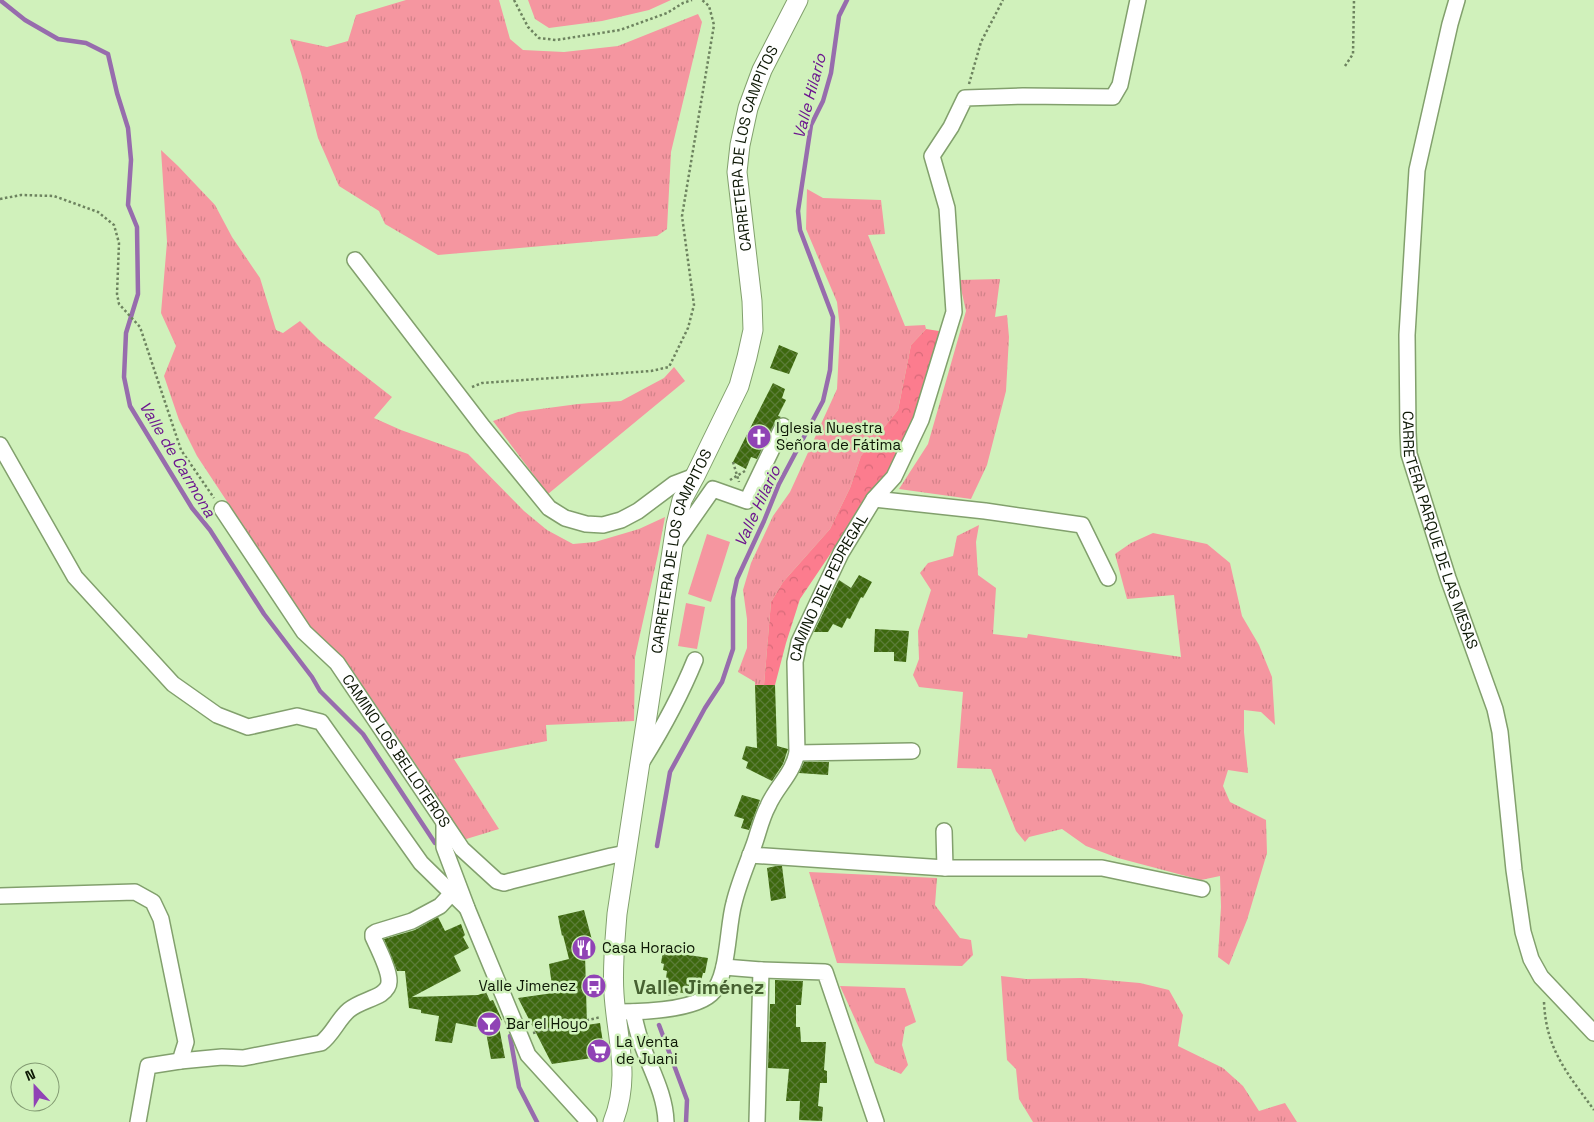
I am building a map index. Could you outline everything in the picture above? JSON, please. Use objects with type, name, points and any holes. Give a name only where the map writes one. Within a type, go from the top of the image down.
[{"type":"main road","name":"CARRETERA DE LOS CAMPITOS","points":[[613,1122],[620,1104],[624,1076],[624,1012],[613,960],[617,914],[672,547],[682,500],[696,476],[739,386],[747,357],[753,330],[752,301],[737,172],[740,145],[748,108],[762,70],[798,0]]},
{"type":"street","points":[[965,98],[1022,96],[1113,97],[1120,85],[1138,0]]},
{"type":"street","name":"CARRETERA PARQUE DE LAS MESAS","points":[[1457,0],[1417,170],[1407,335],[1410,454],[1448,578],[1495,709],[1500,732],[1513,860],[1523,932],[1531,959],[1544,980],[1594,1033]]},
{"type":"street","name":"CAMINO DEL PEDREGAL","points":[[624,1012],[682,1006],[703,1000],[713,993],[720,983],[734,904],[750,855],[768,805],[795,762],[797,753],[794,662],[799,642],[841,553],[874,499],[894,478],[921,420],[954,312],[947,208],[932,156],[951,127],[965,98]]},
{"type":"street","points":[[355,260],[459,393],[483,427],[549,508],[565,518],[586,524],[603,524],[621,520],[638,511],[674,484],[696,476]]},
{"type":"street","points":[[672,547],[713,489],[747,501],[783,426]]},
{"type":"street","points":[[0,445],[75,577],[173,684],[217,715],[248,727],[296,716],[321,722],[422,863],[467,908]]},
{"type":"street","points":[[874,499],[985,511],[1082,525],[1108,578]]},
{"type":"street","name":"CAMINO LOS BELLOTEROS","points":[[222,509],[304,632],[337,663],[462,849],[497,881],[504,882],[626,853]]},
{"type":"street","points":[[639,766],[666,724],[695,660]]},
{"type":"street","points":[[797,753],[912,751]]},
{"type":"street","points":[[444,820],[444,847],[467,908],[528,1055],[589,1122]]},
{"type":"street","points":[[944,831],[945,868]]},
{"type":"street","points":[[750,855],[945,868],[1102,868],[1202,889]]},
{"type":"street","points":[[0,896],[135,892],[153,902],[161,919],[186,1042],[180,1061]]},
{"type":"street","points":[[138,1122],[148,1066],[222,1057],[243,1058],[321,1042],[327,1038],[348,1010],[387,990],[390,982],[386,966],[373,934],[412,920],[440,906],[452,893]]},
{"type":"street","points":[[724,967],[825,972],[876,1122]]},
{"type":"street","points":[[757,1122],[761,970]]},
{"type":"street","points":[[624,1012],[640,1038],[660,1090],[665,1108],[666,1122]]},
{"type":"path","points":[[514,0],[528,27],[539,38],[556,40],[620,30],[667,13],[682,3],[692,0]]},
{"type":"path","points":[[459,393],[482,383],[651,371],[668,367],[688,328],[694,305],[682,216],[714,25],[709,6],[702,0]]},
{"type":"path","points":[[965,98],[981,42],[1003,0]]},
{"type":"path","points":[[1345,66],[1353,54],[1354,0]]},
{"type":"path","points":[[0,199],[21,195],[54,196],[98,212],[114,225],[119,243],[118,304],[140,327],[181,450],[222,509]]},
{"type":"path","points":[[713,489],[721,483],[737,477],[752,466]]},
{"type":"path","points":[[1544,980],[1544,1013],[1548,1033],[1557,1056],[1594,1110]]},
{"type":"path","points":[[520,1036],[624,1012]]},
{"type":"green space","points":[[406,0],[499,0],[510,39],[523,50],[564,52],[618,46],[698,14],[702,22],[671,152],[667,229],[657,236],[438,255],[385,224],[379,211],[339,186],[318,138],[290,39],[327,47],[348,41],[356,15]]},
{"type":"green space","points":[[528,0],[671,0],[649,10],[602,21],[549,28],[535,19]]},
{"type":"green space","points":[[161,150],[215,205],[232,237],[260,278],[276,330],[283,333],[300,321],[319,340],[392,397],[374,418],[401,430],[468,454],[524,511],[547,530],[573,544],[595,542],[639,529],[665,517],[635,657],[634,721],[546,725],[547,741],[454,759],[499,829],[463,840],[417,766],[346,661],[308,624],[197,456],[179,420],[164,376],[176,346],[161,313],[167,242]]},
{"type":"green space","points":[[807,189],[823,198],[881,200],[885,234],[868,235],[905,326],[925,325],[926,329],[911,345],[898,410],[861,456],[850,488],[830,529],[783,582],[771,602],[764,685],[755,685],[755,682],[738,672],[747,648],[747,619],[743,590],[751,563],[773,516],[790,492],[837,389],[840,329],[837,302],[806,229]]},
{"type":"green space","points":[[1000,279],[995,317],[1007,315],[1009,337],[1006,391],[987,465],[971,499],[899,489],[928,444],[966,311],[959,280]]},
{"type":"green space","points":[[926,329],[939,331],[935,353],[916,417],[888,475],[862,503],[800,599],[775,685],[764,685],[771,602],[783,582],[830,529],[850,488],[861,456],[898,410],[911,345]]},
{"type":"green space","points":[[674,367],[685,381],[548,494],[493,421],[518,412],[578,404],[621,401],[664,378]]},
{"type":"green space","points":[[979,525],[976,542],[978,575],[996,588],[993,634],[1027,638],[1028,634],[1181,657],[1174,595],[1127,599],[1115,554],[1131,543],[1153,533],[1207,544],[1230,563],[1242,616],[1259,645],[1272,677],[1275,725],[1261,712],[1244,710],[1248,773],[1228,770],[1223,786],[1230,802],[1266,820],[1267,853],[1247,920],[1229,965],[1218,957],[1221,907],[1220,876],[1201,880],[1118,858],[1086,846],[1062,829],[1029,837],[1025,842],[1016,831],[991,769],[957,768],[963,692],[919,687],[913,675],[919,659],[918,631],[931,590],[920,573],[928,563],[953,556],[957,536]]},
{"type":"green space","points":[[707,534],[730,542],[711,602],[688,594]]},
{"type":"green space","points":[[686,603],[705,607],[697,649],[678,646]]},
{"type":"green space","points":[[809,872],[937,878],[935,905],[960,938],[971,940],[973,955],[962,966],[837,963]]},
{"type":"green space","points":[[1001,976],[1026,979],[1082,978],[1140,983],[1169,990],[1183,1015],[1178,1046],[1223,1068],[1243,1086],[1259,1111],[1285,1103],[1297,1122],[1033,1122],[1019,1099],[1016,1069],[1007,1060]]},
{"type":"green space","points":[[840,986],[905,988],[916,1022],[905,1027],[902,1045],[908,1065],[901,1074],[875,1063]]},
{"type":"building","points":[[779,345],[798,353],[789,374],[770,368]]},
{"type":"building","name":"Iglesia Nuestra Señora de Fátima","points":[[773,383],[785,389],[782,398],[786,400],[778,416],[781,417],[775,422],[757,459],[751,457],[746,469],[733,462]]},
{"type":"building","points":[[859,575],[872,582],[863,598],[861,597],[850,619],[847,618],[842,628],[833,624],[828,632],[814,632],[839,580],[851,588]]},
{"type":"building","points":[[875,629],[909,631],[906,662],[894,661],[894,652],[874,652]]},
{"type":"building","points":[[755,685],[775,685],[777,746],[788,749],[783,764],[772,781],[746,768],[748,762],[742,759],[746,746],[757,748]]},
{"type":"building","points":[[804,762],[829,762],[828,775],[799,773]]},
{"type":"building","points":[[742,795],[760,800],[749,830],[741,828],[744,819],[734,816]]},
{"type":"building","points":[[782,866],[786,898],[771,901],[767,868]]},
{"type":"building","points":[[584,910],[592,940],[587,942],[591,951],[585,954],[587,1025],[600,1023],[605,1056],[552,1064],[518,998],[553,993],[549,964],[569,959],[558,916]]},
{"type":"building","points":[[438,917],[445,931],[461,924],[465,935],[463,937],[469,948],[454,956],[461,971],[412,997],[478,995],[486,992],[490,1001],[493,1000],[502,1020],[498,1022],[505,1058],[491,1059],[485,1027],[456,1023],[452,1043],[435,1041],[439,1016],[421,1013],[421,1010],[409,1008],[405,971],[397,971],[384,939],[415,930]]},
{"type":"building","points":[[663,951],[708,958],[699,989],[693,989],[693,992],[687,992],[687,994],[678,992],[677,996],[666,995],[667,971],[663,970],[664,964],[661,963]]},
{"type":"building","points":[[775,980],[803,981],[801,1005],[796,1005],[796,1027],[800,1027],[801,1042],[826,1042],[824,1070],[827,1071],[827,1083],[820,1083],[818,1106],[823,1107],[822,1121],[799,1120],[800,1101],[786,1101],[789,1069],[768,1068],[770,1004],[775,1004]]},
{"type":"waterway","name":"Valle de Carmona","points":[[0,0],[25,20],[58,39],[86,43],[108,54],[128,128],[131,160],[128,205],[137,227],[138,294],[126,333],[124,377],[130,406],[192,508],[210,530],[264,614],[312,677],[320,691],[363,734],[435,843]]},
{"type":"waterway","name":"Valle Hilario","points":[[657,846],[670,772],[705,708],[722,682],[733,649],[733,598],[737,579],[779,484],[823,401],[830,370],[833,317],[800,230],[798,211],[811,125],[823,101],[831,73],[839,16],[847,0]]},
{"type":"waterway","name":"Valle Hilario","points":[[659,1025],[687,1100],[686,1122]]},
{"type":"waterway","name":"Valle de Carmona","points":[[510,1036],[519,1087],[537,1122]]},
{"type":"place","name":"Iglesia Nuestra Señora de Fátima","points":[[759,437]]},
{"type":"place","name":"Casa Horacio","points":[[584,948]]},
{"type":"place","name":"Valle Jimenez","points":[[594,986]]},
{"type":"place","name":"Bar el Hoyo","points":[[489,1024]]},
{"type":"place","name":"La Venta de Juani","points":[[599,1051]]},
{"type":"district","name":"Valle Jiménez","points":[[699,987]]}]
